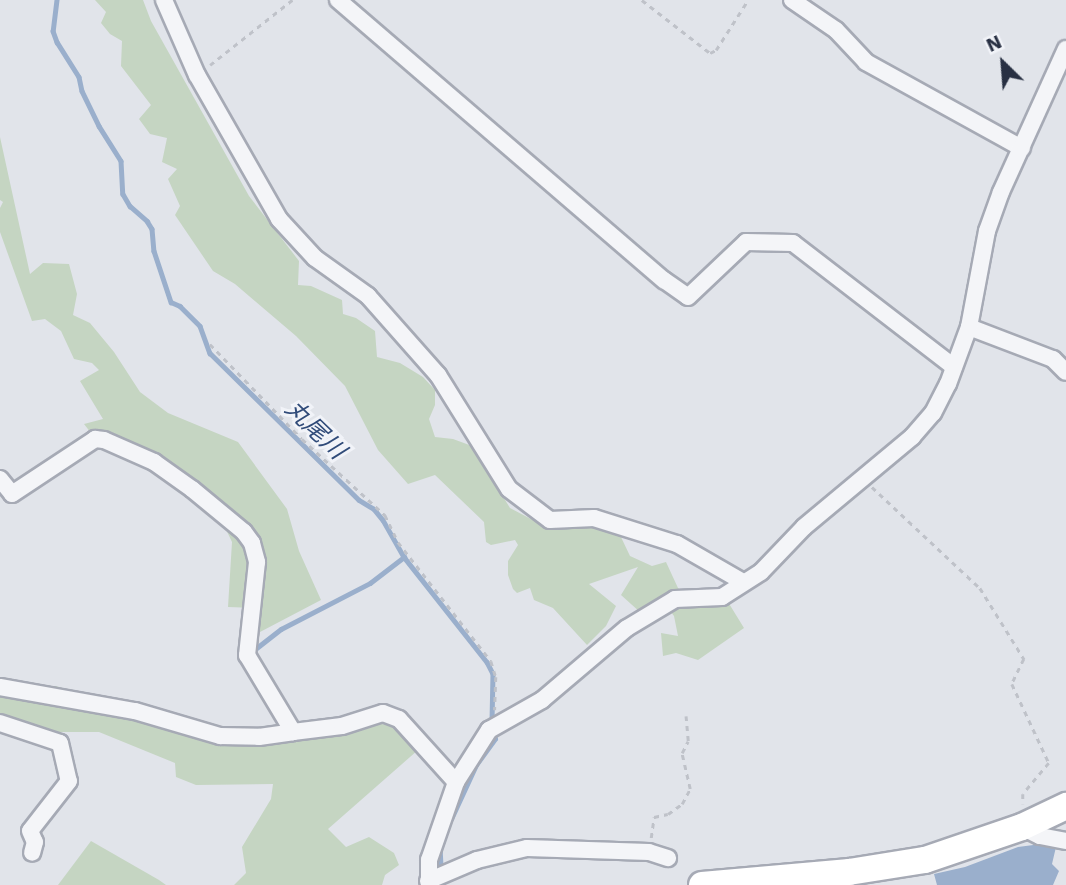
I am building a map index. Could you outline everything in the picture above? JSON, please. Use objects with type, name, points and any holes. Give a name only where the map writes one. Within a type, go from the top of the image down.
[{"type":"highway","points":[[702,885],[849,872],[925,860],[1022,827],[1066,806]]},
{"type":"street","points":[[164,0],[197,75],[279,219],[315,258],[369,296],[438,375],[509,489],[525,504],[550,520],[594,518],[677,544],[743,582]]},
{"type":"street","points":[[338,0],[664,280],[688,297],[746,242],[793,243],[954,367]]},
{"type":"street","points":[[792,0],[836,30],[866,62],[1022,148]]},
{"type":"street","points":[[668,858],[649,852],[527,848],[477,860],[434,880],[429,860],[456,782],[494,727],[542,700],[627,628],[675,599],[722,597],[761,572],[804,527],[912,436],[933,413],[969,327],[987,231],[1022,148],[1060,81],[1066,49]]},
{"type":"street","points":[[969,327],[1053,359],[1066,372]]},
{"type":"street","points":[[0,479],[6,498],[83,445],[95,439],[104,440],[154,462],[244,532],[252,543],[257,562],[247,655],[293,732]]},
{"type":"street","points":[[0,687],[135,711],[220,736],[258,737],[342,726],[383,713],[399,719],[456,782]]},
{"type":"street","points":[[0,723],[60,743],[69,781],[30,831],[35,842],[32,853]]},
{"type":"street","points":[[1022,827],[1040,836],[1066,841]]},
{"type":"path","points":[[197,75],[292,0]]},
{"type":"path","points":[[642,0],[710,53],[716,50],[748,0]]},
{"type":"path","points":[[210,344],[339,475],[384,515],[398,542],[491,661],[496,677],[494,727]]},
{"type":"path","points":[[862,478],[980,588],[1024,659],[1012,684],[1049,762],[1023,794],[1022,827]]},
{"type":"path","points":[[649,852],[654,817],[668,814],[682,804],[690,789],[681,753],[688,741],[686,716]]},
{"type":"green space","points":[[95,0],[143,0],[151,21],[249,196],[299,261],[298,285],[311,286],[342,300],[343,314],[356,318],[375,331],[377,357],[400,363],[423,377],[435,390],[435,405],[429,419],[435,437],[453,439],[472,446],[510,508],[546,527],[596,523],[620,535],[630,556],[652,566],[666,562],[678,588],[698,604],[728,602],[744,628],[698,660],[676,653],[663,656],[661,633],[678,636],[674,616],[661,599],[641,613],[621,595],[638,567],[589,584],[616,606],[606,626],[587,645],[553,608],[534,600],[530,588],[517,593],[508,575],[508,561],[518,545],[515,540],[491,545],[486,542],[484,522],[435,475],[408,484],[378,450],[345,386],[296,336],[235,284],[213,271],[175,215],[180,206],[168,179],[177,169],[162,162],[167,138],[150,134],[139,119],[151,105],[121,66],[122,41],[110,34],[101,23],[106,12]]},
{"type":"green space","points":[[0,137],[30,274],[43,263],[69,264],[77,294],[73,315],[90,323],[114,352],[140,392],[168,413],[238,442],[287,509],[299,551],[321,600],[260,632],[258,608],[228,607],[232,542],[213,502],[158,455],[91,433],[84,424],[103,419],[80,381],[99,370],[92,363],[74,359],[61,331],[45,319],[32,321],[0,232],[0,208],[3,202],[0,200]]},
{"type":"green space","points":[[56,686],[220,742],[376,723],[393,726],[418,750],[328,829],[346,847],[369,837],[394,853],[399,865],[385,875],[382,885],[234,885],[246,873],[242,847],[271,799],[273,784],[196,785],[176,777],[175,763],[99,732],[12,732],[0,722],[0,687]]},
{"type":"green space","points":[[91,841],[159,880],[166,885],[58,885]]},
{"type":"water","points":[[1041,844],[1056,847],[1052,864],[1059,871],[1053,885],[937,885],[934,874],[965,867],[1018,847]]},
{"type":"waterway","name":"丸尾川","points":[[57,0],[53,31],[57,42],[79,77],[82,91],[99,126],[121,161],[123,194],[130,206],[152,229],[154,251],[171,302],[180,306],[200,326],[210,353],[359,500],[374,509],[383,520],[404,557],[487,662],[493,674],[492,723]]},
{"type":"waterway","points":[[254,650],[281,629],[370,583],[404,557]]},
{"type":"waterway","name":"丸尾川","points":[[451,819],[476,765],[495,739],[493,731]]},
{"type":"waterway","name":"丸尾川","points":[[440,847],[442,885]]}]
